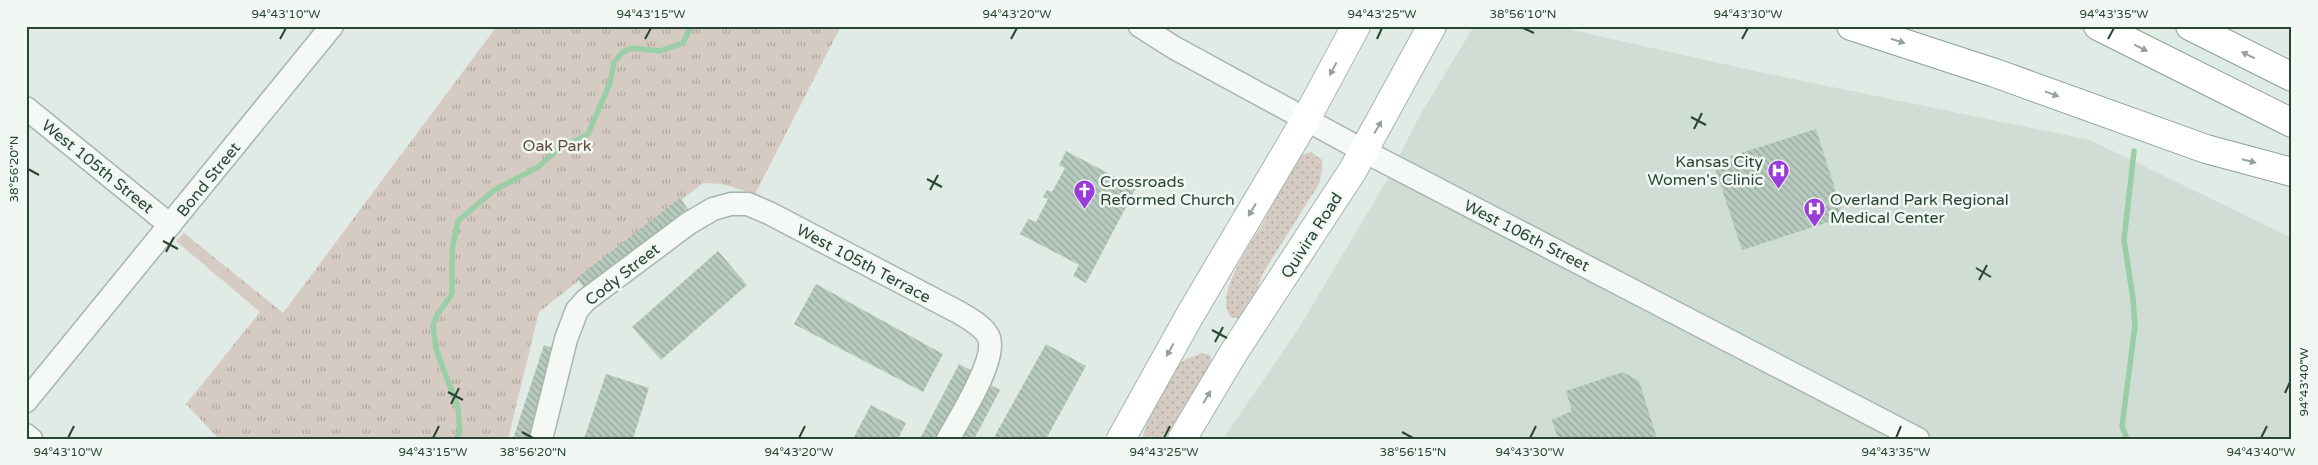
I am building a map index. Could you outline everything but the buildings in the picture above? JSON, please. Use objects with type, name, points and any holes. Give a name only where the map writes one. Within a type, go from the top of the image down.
[{"type":"main road","points":[[1121,439],[1190,316],[1306,119],[1356,26]]},
{"type":"main road","name":"Quivira Road","points":[[1182,439],[1234,352],[1364,151],[1432,26]]},
{"type":"main road","points":[[1851,26],[1995,73],[2206,150],[2292,172]]},
{"type":"main road","points":[[2098,26],[2292,123]]},
{"type":"main road","points":[[2190,26],[2292,76]]},
{"type":"street","name":"Bond Street","points":[[26,401],[332,26]]},
{"type":"street","name":"West 106th Street","points":[[1140,26],[1172,47],[1364,151],[1918,439]]},
{"type":"street","name":"West 105th Street","points":[[26,108],[170,225]]},
{"type":"street","name":"West 105th Terrace","points":[[731,204],[748,204],[771,214],[960,313],[979,326],[989,338],[990,350],[985,370],[948,439]]},
{"type":"street","name":"Cody Street","points":[[541,439],[566,339],[577,310],[586,300],[689,224],[713,209],[731,204]]},
{"type":"street","points":[[26,435],[31,439]]},
{"type":"shaded area","name":"Overland Park Regional Medical Center","points":[[1474,26],[1554,26],[1755,71],[2090,140],[2292,238],[2292,439],[1223,439],[1299,328],[1387,180],[1419,117]]},
{"type":"green space","name":"Oak Park","points":[[497,26],[841,26],[755,194],[722,184],[703,183],[539,312],[508,439],[219,439],[186,404],[260,312],[176,241],[184,233],[283,313]]},
{"type":"green space","points":[[1311,152],[1322,160],[1319,184],[1263,273],[1253,301],[1240,318],[1232,318],[1227,308],[1227,296],[1237,267],[1267,216],[1276,190],[1290,165],[1300,157]]},
{"type":"green space","points":[[1202,353],[1210,355],[1212,362],[1164,439],[1142,439],[1156,398],[1173,370],[1188,358]]},
{"type":"waterway","points":[[456,439],[460,432],[458,408],[436,349],[433,325],[437,315],[452,294],[452,250],[458,221],[493,191],[538,167],[556,151],[588,134],[610,83],[614,62],[623,52],[632,48],[660,51],[683,43],[691,26]]},
{"type":"waterway","points":[[2127,439],[2122,426],[2135,326],[2124,240],[2134,151]]},
{"type":"place","name":"Kansas City Women's Clinic","points":[[1779,189]]},
{"type":"place","name":"Crossroads Reformed Church","points":[[1084,209]]},
{"type":"place","name":"Overland Park Regional Medical Center","points":[[1814,227]]}]
